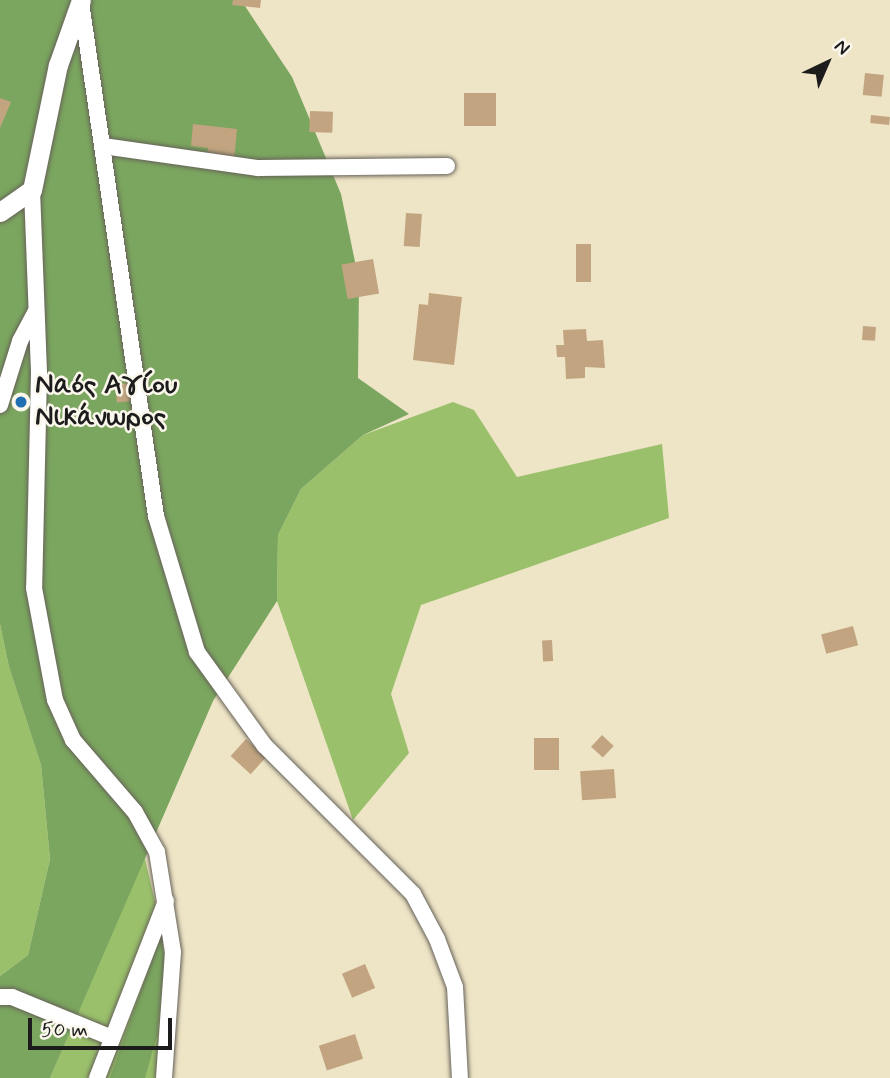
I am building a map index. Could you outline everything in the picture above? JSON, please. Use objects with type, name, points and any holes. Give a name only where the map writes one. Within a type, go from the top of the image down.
[{"type":"street","points":[[81,1],[156,516],[197,652],[264,745],[413,894],[437,939],[455,987],[460,1078]]},
{"type":"street","points":[[81,1],[58,65],[32,190],[39,374],[34,588],[55,700],[73,740],[135,812],[157,852],[167,897],[173,952],[164,1078]]},
{"type":"street","points":[[103,146],[258,168],[447,166]]},
{"type":"street","points":[[0,212],[32,190]]},
{"type":"street","points":[[0,405],[20,341],[35,313]]},
{"type":"street","points":[[97,1078],[110,1037],[167,897]]},
{"type":"street","points":[[0,997],[12,997],[110,1037]]},
{"type":"green space","points":[[0,0],[241,0],[292,77],[341,194],[359,281],[358,378],[409,414],[363,435],[301,489],[278,535],[277,601],[213,701],[50,1078],[0,1078],[0,976],[28,955],[50,859],[41,765],[9,667],[0,624]]},
{"type":"green space","points":[[453,402],[474,410],[517,477],[662,444],[669,518],[421,605],[391,694],[409,753],[353,820],[277,601],[278,535],[301,489],[363,435]]},
{"type":"green space","points":[[0,624],[9,667],[41,765],[50,859],[28,955],[0,976]]},
{"type":"green space","points":[[144,855],[162,931],[160,1078],[50,1078]]},
{"type":"green space","points":[[162,931],[165,969],[157,1035],[145,1078],[110,1078]]},
{"type":"building","points":[[233,0],[261,0],[260,8],[232,5]]},
{"type":"building","points":[[865,73],[884,75],[882,97],[863,95]]},
{"type":"building","points":[[464,93],[496,93],[496,126],[464,126]]},
{"type":"building","points":[[0,98],[11,102],[0,128]]},
{"type":"building","points":[[310,111],[333,112],[332,133],[309,132]]},
{"type":"building","points":[[871,115],[890,117],[889,125],[870,123]]},
{"type":"building","points":[[193,124],[237,129],[234,160],[207,157],[208,148],[191,146]]},
{"type":"building","points":[[406,213],[422,214],[420,247],[404,246]]},
{"type":"building","points":[[576,244],[591,244],[591,282],[576,282]]},
{"type":"building","points":[[373,259],[379,293],[348,299],[341,265]]},
{"type":"building","points":[[429,293],[462,297],[454,365],[413,360],[419,304],[428,305]]},
{"type":"building","points":[[863,326],[876,327],[875,341],[862,340]]},
{"type":"building","points":[[586,329],[587,341],[603,340],[605,368],[585,367],[585,378],[566,379],[565,357],[557,357],[556,345],[564,345],[563,330]]},
{"type":"building","points":[[130,383],[132,401],[117,402],[115,385]]},
{"type":"building","points":[[853,626],[858,645],[826,654],[821,635]]},
{"type":"building","points":[[552,640],[553,661],[543,661],[542,641]]},
{"type":"building","points":[[602,735],[614,746],[603,758],[591,747]]},
{"type":"building","points":[[534,738],[559,738],[559,770],[534,770]]},
{"type":"building","points":[[246,739],[266,757],[251,774],[231,756]]},
{"type":"building","points":[[614,769],[616,798],[582,800],[580,771]]},
{"type":"building","points":[[365,964],[375,988],[352,998],[342,974]]},
{"type":"building","points":[[355,1034],[363,1059],[327,1070],[319,1046]]},
{"type":"place","name":"Ναός Αγίου Νικάνωρος","points":[[21,402]]}]
